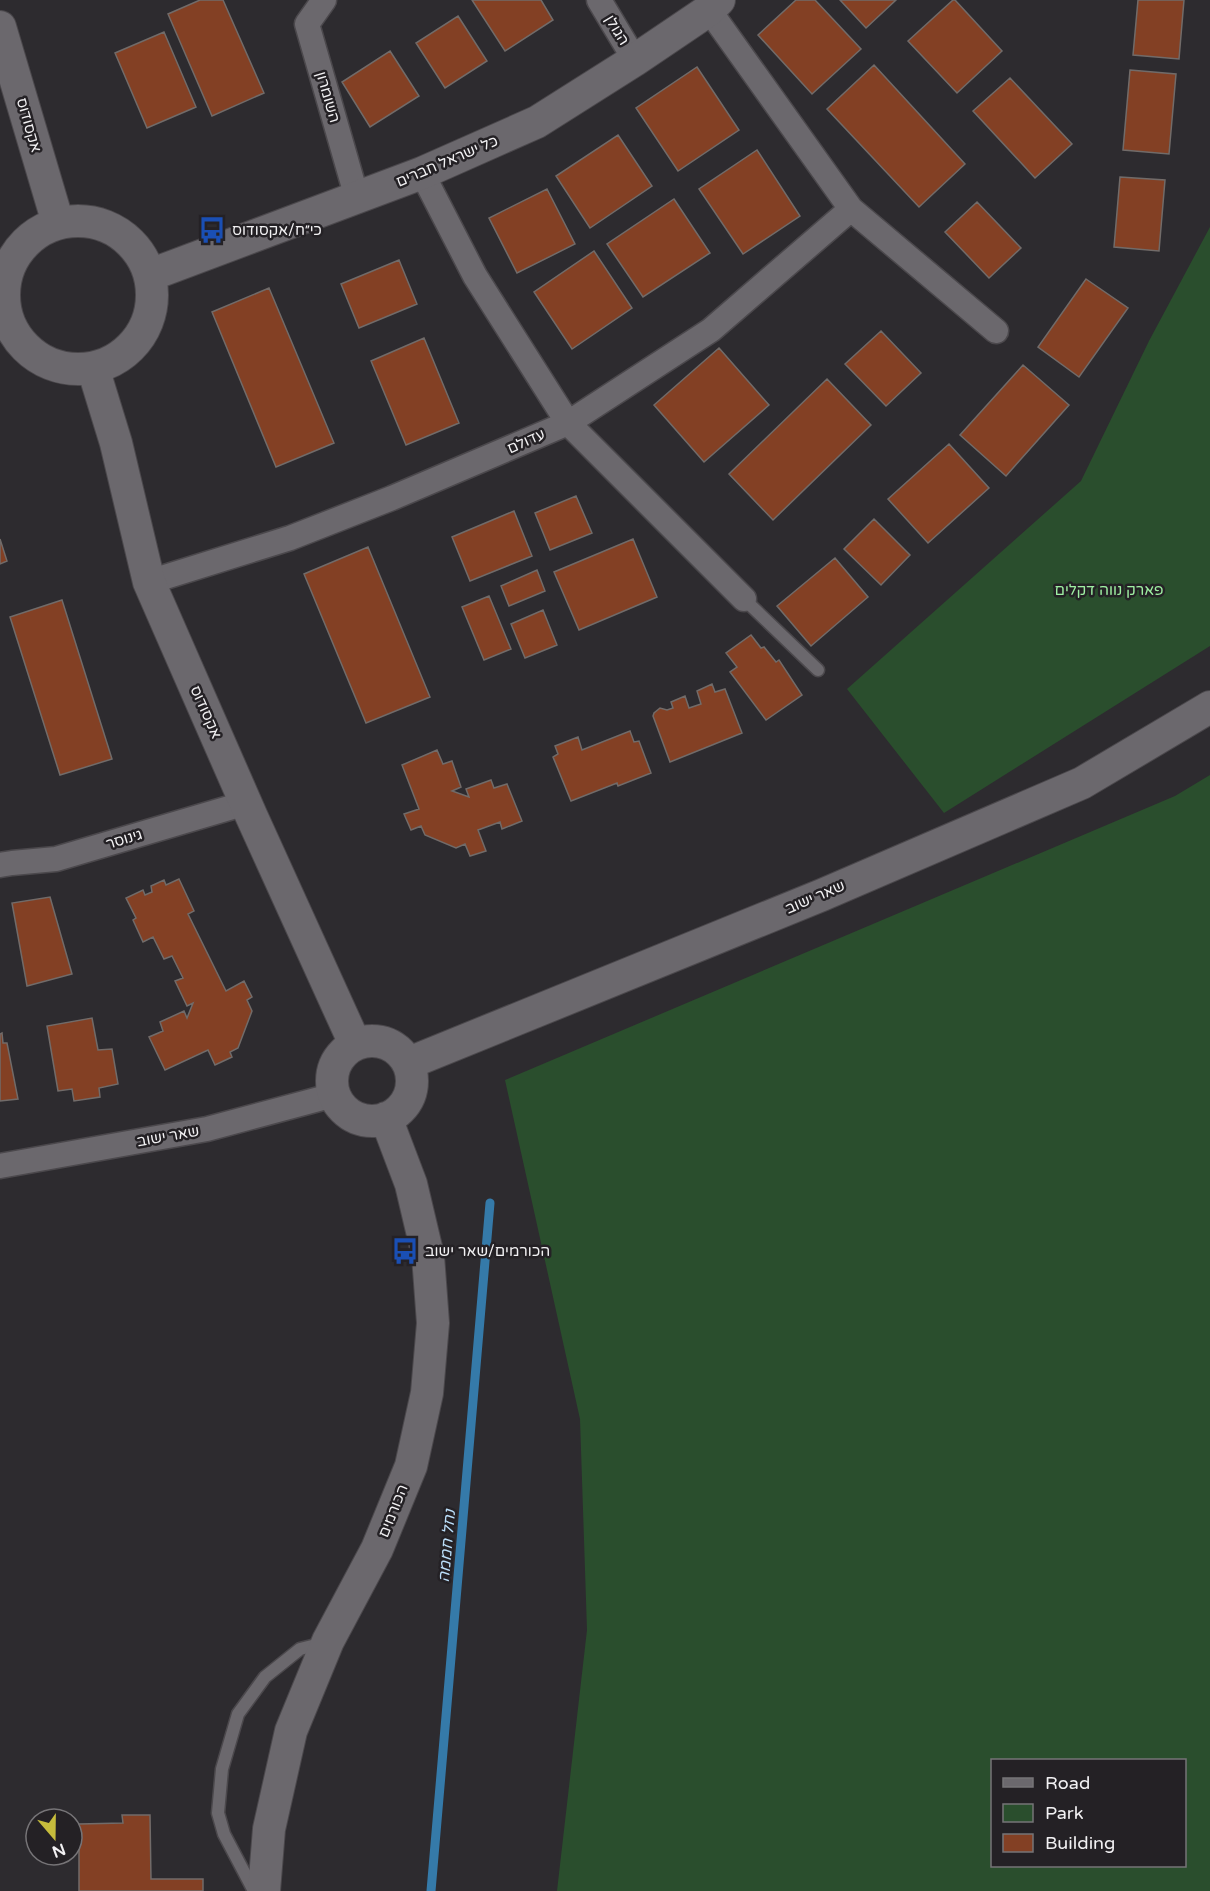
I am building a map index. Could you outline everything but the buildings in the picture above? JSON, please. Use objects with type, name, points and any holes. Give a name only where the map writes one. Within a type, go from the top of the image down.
[{"type":"street","name":"השומרון","points":[[324,0],[307,24],[357,198]]},
{"type":"street","name":"הגולן","points":[[599,0],[635,60]]},
{"type":"street","name":"כל ישראל חברים","points":[[150,275],[422,173],[537,122],[635,60],[714,5]]},
{"type":"street","points":[[714,5],[852,209],[996,331]]},
{"type":"street","name":"אקסודוס","points":[[0,27],[57,223]]},
{"type":"street","points":[[422,173],[475,276],[568,423],[744,599]]},
{"type":"street","name":"עדולם","points":[[149,582],[310,530],[392,498],[568,423],[711,330],[852,209]]},
{"type":"street","points":[[77,220],[97,222],[115,230],[131,242],[143,257],[150,275],[153,300],[147,323],[135,344],[116,359],[93,368],[72,369],[52,365],[33,355],[4,323],[3,297],[6,273],[17,250],[35,233],[57,223],[77,220]]},
{"type":"street","name":"אקסודוס","points":[[93,368],[116,443],[149,582],[355,1044]]},
{"type":"street","name":"שאר ישוב","points":[[408,1063],[822,895],[1082,783],[1210,707]]},
{"type":"street","name":"גינוסר","points":[[0,865],[56,859],[246,803]]},
{"type":"street","points":[[378,1041],[389,1044],[400,1052],[408,1063],[412,1076],[409,1095],[397,1112],[386,1118],[373,1121],[361,1119],[350,1114],[340,1105],[334,1095],[333,1071],[345,1051],[355,1044],[378,1041]]},
{"type":"street","name":"שאר ישוב","points":[[0,1166],[207,1129],[334,1095]]},
{"type":"street","name":"הכורמים","points":[[264,1891],[269,1829],[291,1731],[328,1641],[377,1549],[411,1466],[427,1393],[433,1323],[428,1256],[411,1184],[386,1118]]},
{"type":"lane","points":[[744,599],[818,670]]},
{"type":"lane","points":[[254,1891],[224,1834],[218,1813],[222,1769],[238,1714],[265,1677],[300,1649],[328,1641]]},
{"type":"green space","name":"פארק נווה דקלים","points":[[1210,227],[1210,646],[944,813],[847,689],[1081,481],[1149,341]]},
{"type":"green space","points":[[1210,775],[1210,1891],[557,1891],[587,1630],[580,1419],[505,1080],[1175,796]]},
{"type":"waterway","name":"נחל חממה","points":[[431,1891],[490,1203]]},
{"type":"place","name":"כי״ח/אקסודוס","points":[[212,230]]},
{"type":"place","name":"הכורמים/שאר ישוב","points":[[405,1251]]}]
